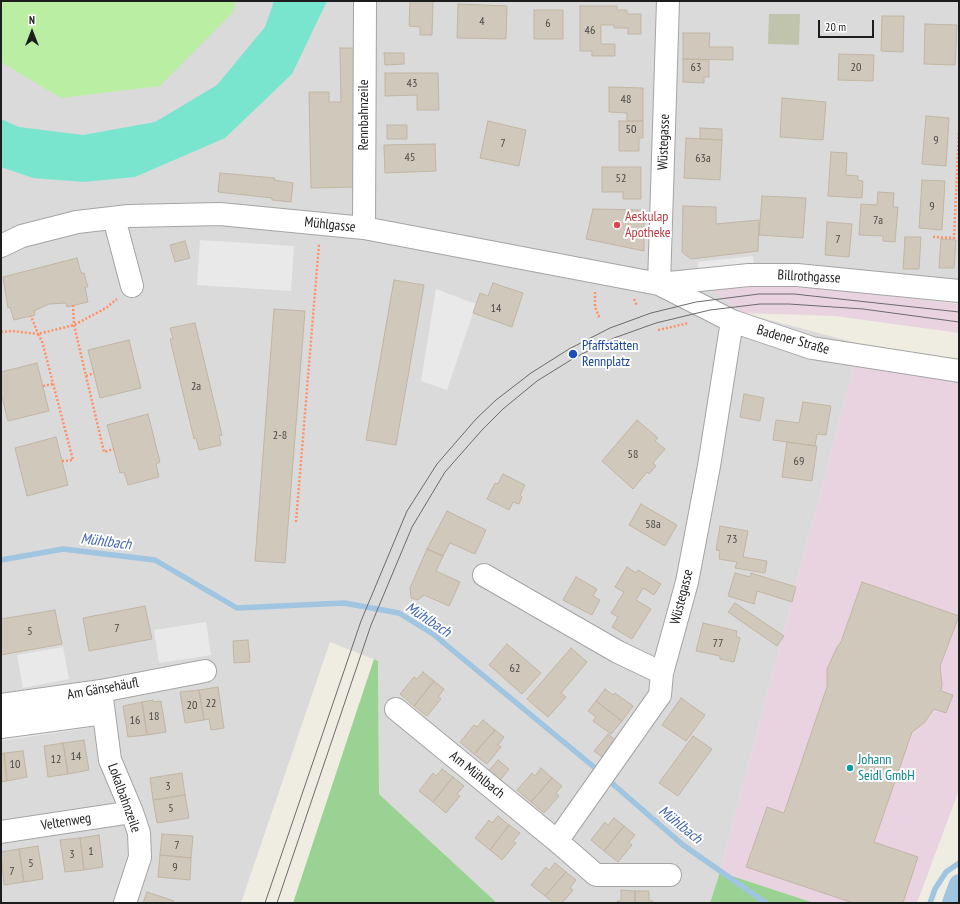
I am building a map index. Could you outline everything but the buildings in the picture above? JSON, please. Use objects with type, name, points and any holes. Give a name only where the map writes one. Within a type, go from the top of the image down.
[{"type":"street","name":"Rennbahnzeile","points":[[364,228],[365,1]]},
{"type":"street","name":"Wüstegasse","points":[[660,284],[668,1]]},
{"type":"street","name":"Mühlgasse","points":[[1,246],[22,236],[77,222],[114,218],[220,214],[364,228],[660,284]]},
{"type":"street","points":[[114,218],[132,286]]},
{"type":"street","name":"Billrothgasse","points":[[660,284],[749,275],[796,275],[959,291]]},
{"type":"street","name":"Badener Straße","points":[[660,284],[732,321],[812,348],[959,371]]},
{"type":"street","name":"Wüstegasse","points":[[662,673],[687,582],[710,466],[732,321]]},
{"type":"street","points":[[484,575],[618,652],[662,673],[660,695],[557,841]]},
{"type":"street","name":"Am Gänsehäufl","points":[[1,706],[101,691],[205,671]]},
{"type":"street","name":"Lokalbahnzeile","points":[[101,691],[110,760],[132,812],[139,833],[140,857],[125,903]]},
{"type":"street","name":"Am Mühlbach","points":[[396,709],[557,841],[596,875],[670,875]]},
{"type":"street","name":"Am Gänsehäufl","points":[[1,727],[104,713]]},
{"type":"street","name":"Veltenweg","points":[[1,832],[132,812]]},
{"type":"path","points":[[933,237],[954,238],[959,131]]},
{"type":"path","points":[[296,522],[321,224]]},
{"type":"path","points":[[1,332],[12,331],[38,334],[74,325],[106,308],[132,286]]},
{"type":"path","points":[[73,305],[74,325],[104,452],[114,449]]},
{"type":"path","points":[[31,316],[42,341],[73,460],[62,461]]},
{"type":"path","points":[[86,376],[94,373]]},
{"type":"path","points":[[43,386],[53,384]]},
{"type":"shaded area","points":[[1,1],[959,1],[959,299],[796,285],[711,289],[743,313],[860,344],[720,872],[710,903],[497,903],[379,794],[378,661],[330,642],[241,903],[1,903]]},
{"type":"shaded area","points":[[274,1],[327,1],[292,74],[225,138],[135,177],[83,182],[33,178],[1,167],[1,119],[19,127],[83,135],[155,122],[217,85],[265,27]]},
{"type":"shaded area","points":[[769,14],[800,14],[799,45],[768,44]]},
{"type":"shaded area","points":[[200,240],[294,246],[291,291],[197,285]]},
{"type":"shaded area","points":[[753,256],[755,269],[699,275],[698,262]]},
{"type":"shaded area","points":[[752,284],[796,285],[959,304],[959,333],[835,316],[743,313],[711,289]]},
{"type":"shaded area","points":[[436,289],[476,304],[447,390],[421,381]]},
{"type":"shaded area","points":[[860,344],[959,366],[959,790],[917,903],[814,903],[720,872]]},
{"type":"shaded area","points":[[206,622],[211,655],[159,663],[154,630]]},
{"type":"shaded area","points":[[63,647],[69,679],[23,688],[17,655]]},
{"type":"shaded area","points":[[86,720],[88,728],[1,741],[1,733]]},
{"type":"green space","points":[[1,1],[235,1],[233,12],[160,86],[61,98],[1,62]]},
{"type":"green space","points":[[374,659],[378,661],[379,794],[497,903],[293,903]]},
{"type":"green space","points":[[720,872],[814,903],[710,903]]},
{"type":"waterway","name":"Mühlbach","points":[[1,560],[63,549],[155,560],[237,608],[344,603],[399,613],[433,634],[600,772]]},
{"type":"waterway","name":"Mühlbach","points":[[606,778],[683,845],[766,903]]},
{"type":"waterway","points":[[930,903],[935,889],[946,872],[959,863]]},
{"type":"waterway","points":[[952,903],[959,884]]},
{"type":"tram line","points":[[265,903],[361,621],[407,511],[437,464],[476,419],[496,400],[531,373],[569,349],[610,328],[651,313],[696,302],[759,294],[794,294],[959,312]]},
{"type":"tram line","points":[[277,903],[371,625],[412,527],[445,472],[482,430],[503,409],[537,381],[574,358],[614,338],[656,323],[710,310],[760,304],[789,304],[863,309],[959,322]]},
{"type":"place","name":"Aeskulap Apotheke","points":[[617,225]]},
{"type":"place","name":"Pfaffstätten Rennplatz","points":[[573,354]]},
{"type":"place","name":"Johann Seidl GmbH","points":[[850,768]]}]
